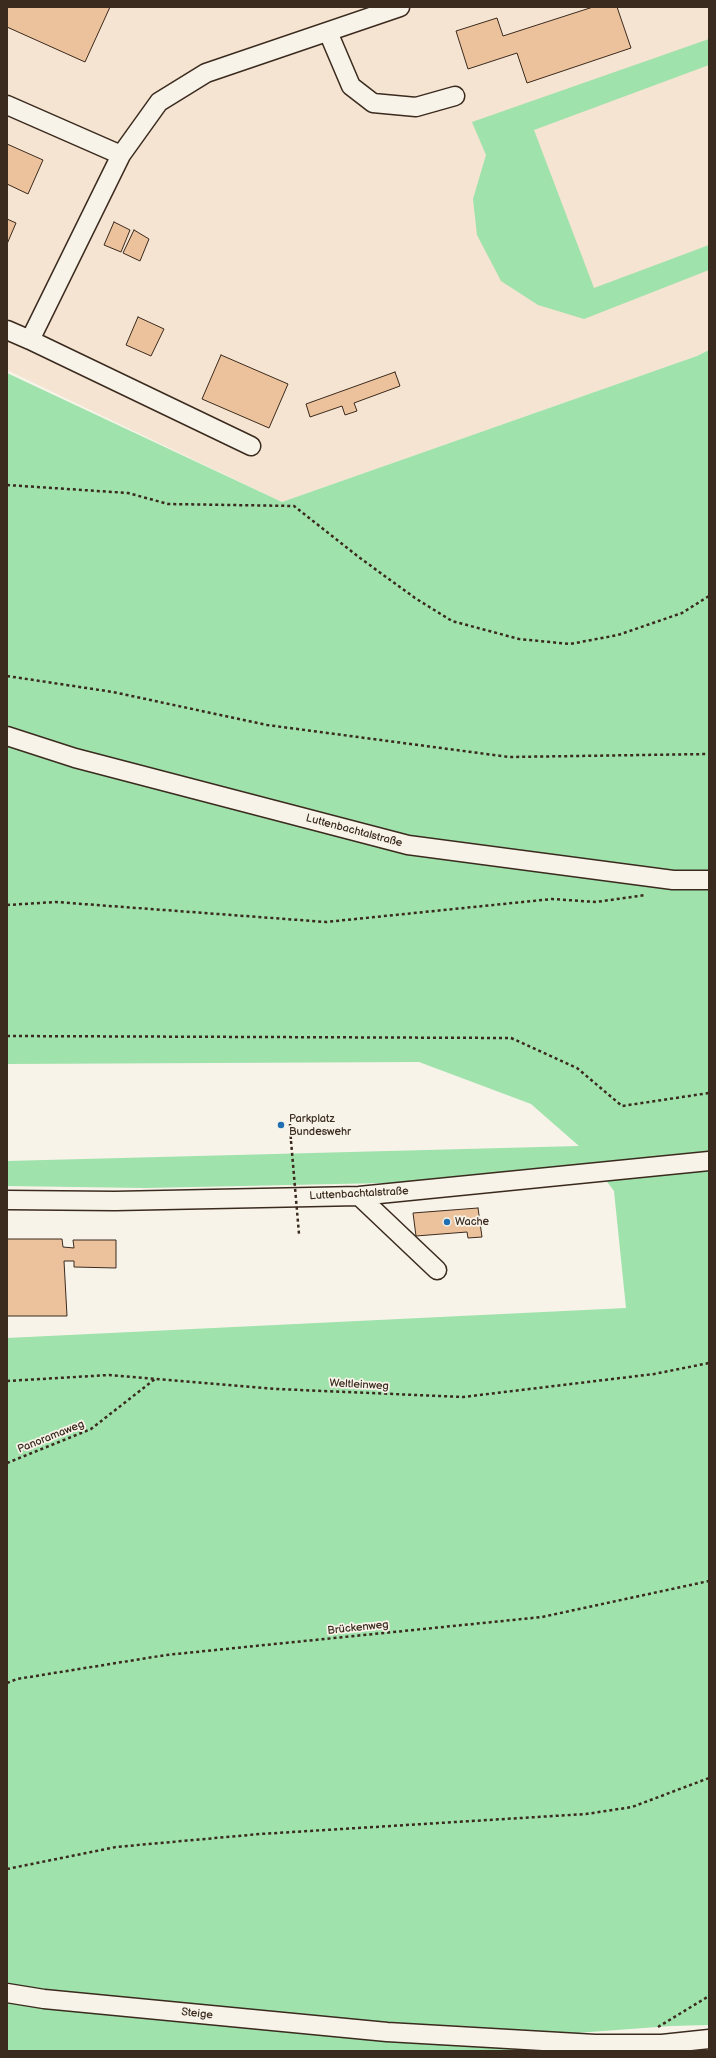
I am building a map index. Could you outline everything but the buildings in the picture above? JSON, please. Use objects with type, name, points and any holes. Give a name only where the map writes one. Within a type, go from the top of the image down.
[{"type":"street","points":[[30,340],[121,155],[159,102],[206,73],[400,7]]},
{"type":"street","points":[[328,32],[351,86],[373,103],[416,108],[455,96]]},
{"type":"street","points":[[7,105],[121,155]]},
{"type":"street","points":[[7,330],[251,446]]},
{"type":"street","name":"Luttenbachtalstraße","points":[[7,736],[75,758],[408,845],[673,880],[709,880]]},
{"type":"street","name":"Luttenbachtalstraße","points":[[7,1200],[115,1201],[359,1196],[709,1161]]},
{"type":"street","points":[[359,1196],[437,1270]]},
{"type":"street","name":"Steige","points":[[7,1994],[52,2000],[387,2032],[636,2045],[709,2039]]},
{"type":"path","points":[[7,485],[128,493],[168,504],[294,506],[415,598],[452,621],[519,639],[570,644],[618,635],[682,613],[709,596]]},
{"type":"path","points":[[7,676],[113,692],[268,725],[509,757],[709,754]]},
{"type":"path","points":[[7,905],[56,902],[326,922],[552,899],[596,902],[651,894]]},
{"type":"path","points":[[7,1036],[511,1038],[577,1068],[622,1106],[709,1093]]},
{"type":"path","points":[[290,1124],[299,1234]]},
{"type":"path","name":"Weltleinweg","points":[[7,1381],[109,1375],[277,1389],[463,1397],[654,1374],[709,1364]]},
{"type":"path","name":"Panoramaweg","points":[[7,1463],[91,1429],[156,1379]]},
{"type":"path","name":"Brückenweg","points":[[7,1683],[166,1655],[542,1617],[709,1581]]},
{"type":"path","points":[[7,1868],[124,1846],[260,1834],[586,1814],[632,1807],[709,1778]]},
{"type":"path","points":[[636,2045],[646,2034],[709,1996]]},
{"type":"shaded area","points":[[7,7],[709,7],[709,350],[697,356],[282,502],[7,370]]},
{"type":"green space","points":[[709,39],[709,65],[534,130],[594,288],[709,245],[709,270],[584,319],[538,305],[501,281],[477,235],[473,199],[486,155],[472,122]]},
{"type":"green space","points":[[709,350],[709,2025],[671,2026],[576,2033],[573,2051],[7,2051],[7,1338],[626,1308],[614,1191],[596,1167],[432,1182],[146,1188],[7,1186],[7,1161],[579,1146],[531,1104],[419,1062],[7,1064],[7,373],[282,502],[697,356]]},
{"type":"place","name":"Parkplatz Bundeswehr","points":[[281,1125]]},
{"type":"place","name":"Wache","points":[[447,1222]]}]
